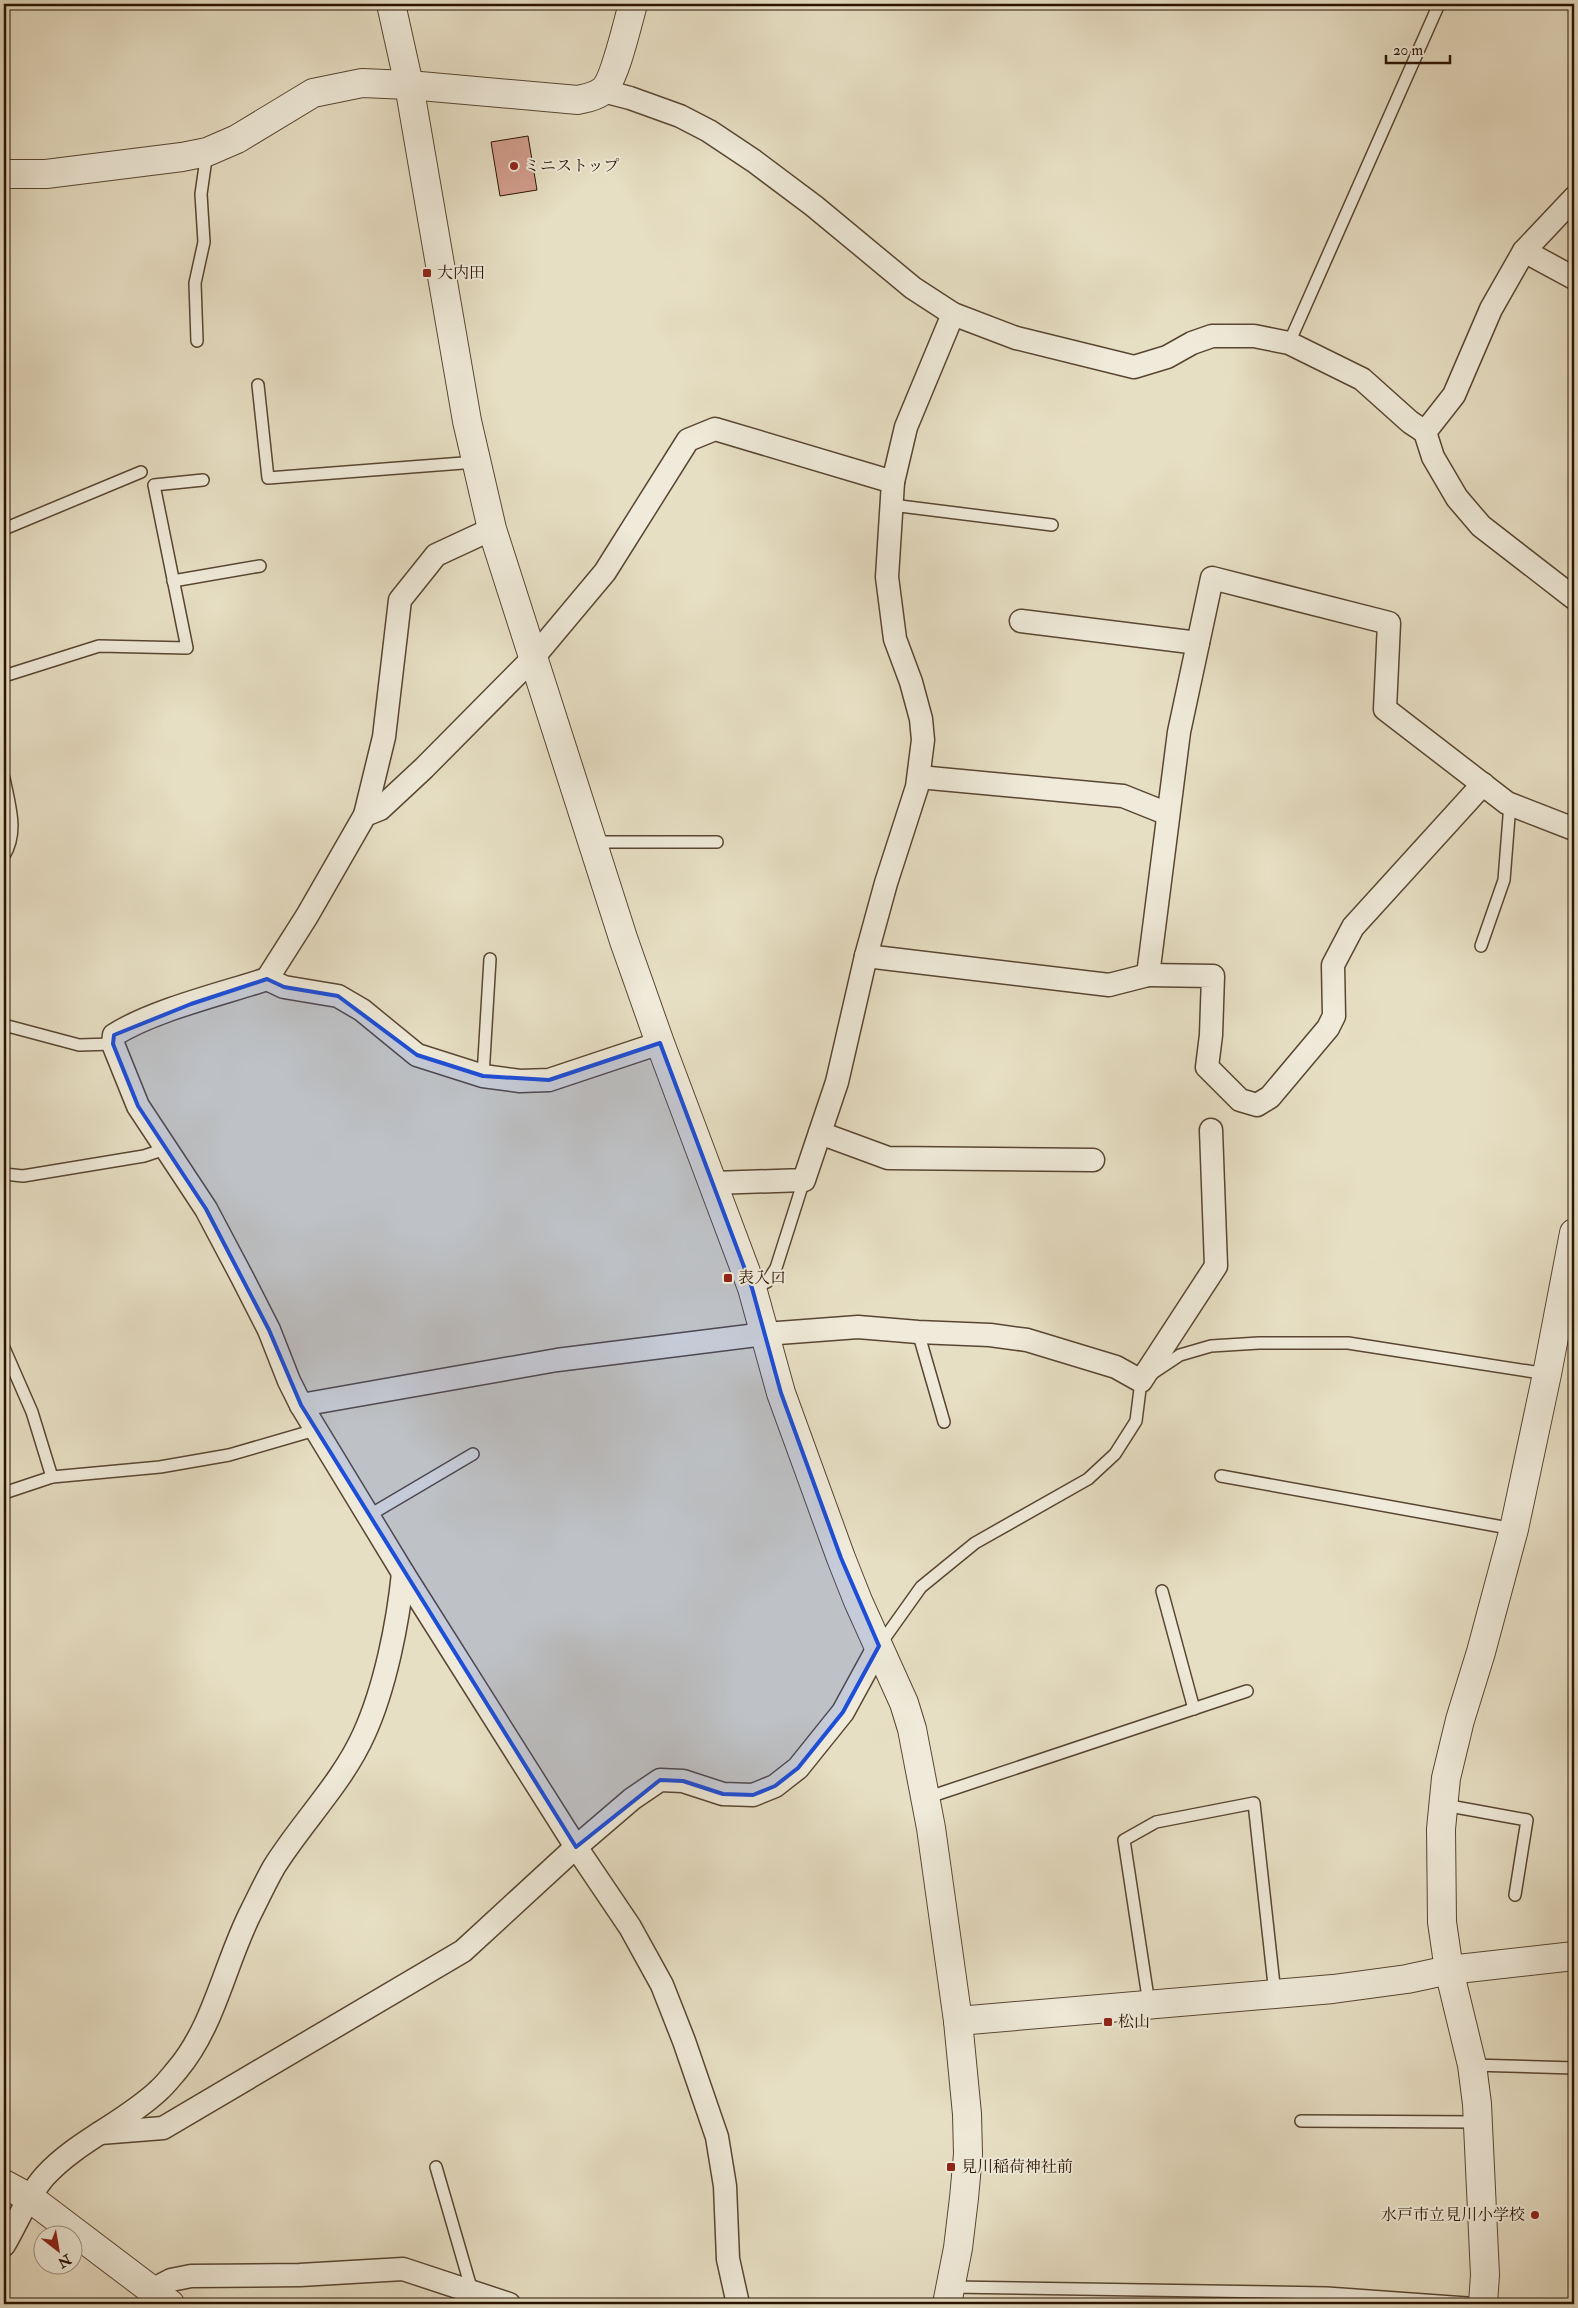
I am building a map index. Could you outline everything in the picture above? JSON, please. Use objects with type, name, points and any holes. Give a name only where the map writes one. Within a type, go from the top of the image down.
[{"type":"street","points":[[391,4],[409,84],[476,462],[492,529],[624,941],[660,1044],[752,1288],[781,1393],[858,1601],[904,1703],[912,1729],[926,1798],[958,2021],[966,2105],[968,2154],[959,2240],[947,2300]]},
{"type":"street","points":[[5,175],[46,174],[182,157],[206,152],[237,139],[313,93],[362,83],[409,84],[578,100],[593,97],[603,92],[611,78],[633,4]]},
{"type":"street","points":[[603,92],[630,98],[680,116],[709,131],[754,161],[814,206],[912,288],[953,314],[1016,338],[1134,366],[1168,357],[1192,343],[1212,336],[1254,336],[1289,343],[1362,378],[1425,432],[1433,457],[1457,498],[1481,526],[1574,598]]},
{"type":"street","points":[[1425,432],[1454,394],[1491,309],[1524,250],[1574,198]]},
{"type":"street","points":[[1524,250],[1574,278]]},
{"type":"street","points":[[713,1182],[804,1180],[837,1082],[866,956],[886,883],[919,777],[923,740],[921,719],[911,682],[895,639],[887,577],[893,482],[906,427],[953,314]]},
{"type":"street","points":[[365,815],[380,809],[424,768],[534,658],[605,572],[688,440],[715,429],[893,482]]},
{"type":"street","points":[[492,529],[436,555],[400,600],[384,737],[365,815],[308,916],[267,979],[127,1027],[114,1036],[112,1044],[138,1106],[164,1149],[206,1208],[269,1330],[289,1381],[315,1430],[576,1847],[630,1927],[662,1985],[684,2041],[717,2137],[725,2186],[728,2259],[738,2304]]},
{"type":"street","points":[[1148,975],[1179,732],[1212,578],[1390,623],[1385,709],[1510,804],[1574,829]]},
{"type":"street","points":[[1021,620],[1198,643]]},
{"type":"street","points":[[919,777],[1123,796],[1168,814]]},
{"type":"street","points":[[866,956],[1109,985],[1148,975],[1213,976],[1211,1035],[1207,1067],[1240,1100],[1257,1105],[1270,1097],[1328,1028],[1334,1016],[1333,965],[1353,926],[1483,784]]},
{"type":"street","points":[[267,979],[284,987],[338,996],[362,1010],[417,1055],[483,1076],[520,1081],[549,1080],[660,1044]]},
{"type":"street","points":[[301,1405],[558,1360],[765,1334],[858,1327],[990,1335],[1027,1340],[1116,1367],[1141,1380],[1216,1266],[1211,1130]]},
{"type":"street","points":[[820,1134],[888,1158],[1093,1160]]},
{"type":"street","points":[[1482,2304],[1485,2275],[1478,2122],[1472,2065],[1449,1970],[1441,1884],[1446,1778],[1460,1720],[1481,1652],[1514,1529],[1547,1374],[1574,1233]]},
{"type":"street","points":[[4,2245],[30,2198],[45,2176],[158,2092],[179,2068],[202,2033],[230,1958],[250,1912],[274,1867],[342,1773],[364,1734],[389,1652],[400,1607],[403,1573]]},
{"type":"street","points":[[100,2134],[162,2128],[463,1951],[576,1847],[632,1799],[660,1780],[683,1781],[723,1794],[753,1795],[775,1786],[798,1768],[843,1712],[879,1646]]},
{"type":"street","points":[[958,2021],[1275,1994],[1398,1980],[1449,1970],[1574,1956]]},
{"type":"street","points":[[4,2184],[30,2198],[161,2297],[170,2280],[191,2276],[300,2275],[403,2269],[467,2295],[509,2304]]},
{"type":"lane","points":[[1289,343],[1439,4]]},
{"type":"lane","points":[[197,341],[195,283],[204,242],[200,194],[206,152]]},
{"type":"lane","points":[[258,385],[268,478],[476,462]]},
{"type":"lane","points":[[4,529],[140,472]]},
{"type":"lane","points":[[4,676],[99,646],[187,648],[154,485],[203,480]]},
{"type":"lane","points":[[892,504],[1052,524]]},
{"type":"lane","points":[[173,581],[260,566]]},
{"type":"lane","points":[[4,778],[14,828],[9,847],[4,856]]},
{"type":"lane","points":[[1481,946],[1504,880],[1510,804]]},
{"type":"lane","points":[[593,842],[717,842]]},
{"type":"lane","points":[[483,1076],[490,958]]},
{"type":"lane","points":[[4,1025],[79,1045],[112,1044]]},
{"type":"lane","points":[[4,1174],[23,1176],[144,1156],[164,1149]]},
{"type":"lane","points":[[752,1288],[767,1282],[776,1268],[804,1180]]},
{"type":"lane","points":[[918,1332],[944,1422]]},
{"type":"lane","points":[[879,1646],[921,1587],[975,1543],[1088,1479],[1115,1454],[1136,1421],[1141,1380],[1180,1356],[1211,1346],[1259,1343],[1348,1344],[1547,1374]]},
{"type":"lane","points":[[4,1348],[32,1412],[52,1477]]},
{"type":"lane","points":[[4,1493],[52,1477],[160,1467],[212,1458],[315,1430]]},
{"type":"lane","points":[[368,1516],[473,1454]]},
{"type":"lane","points":[[1221,1476],[1514,1529]]},
{"type":"lane","points":[[1162,1591],[1194,1709]]},
{"type":"lane","points":[[926,1798],[1246,1691]]},
{"type":"lane","points":[[1149,2004],[1124,1840],[1156,1822],[1254,1803],[1275,1994]]},
{"type":"lane","points":[[1444,1805],[1527,1820],[1516,1895]]},
{"type":"lane","points":[[1472,2065],[1574,2068]]},
{"type":"lane","points":[[1301,2121],[1478,2122]]},
{"type":"lane","points":[[436,2167],[467,2295]]},
{"type":"lane","points":[[947,2300],[1362,2300],[1482,2304]]},
{"type":"highlighted area","points":[[267,979],[284,987],[338,996],[417,1055],[483,1076],[549,1080],[660,1043],[752,1288],[781,1393],[841,1558],[879,1646],[843,1712],[798,1768],[775,1786],[753,1795],[723,1794],[683,1781],[660,1780],[576,1847],[301,1405],[269,1330],[206,1209],[138,1106],[113,1044],[114,1035],[191,1004]]},
{"type":"building","name":"ミニストップ","points":[[528,136],[537,190],[500,196],[491,142]]},
{"type":"place","name":"ミニストップ","points":[[514,166]]},
{"type":"place","name":"大内田","points":[[427,273]]},
{"type":"place","name":"表入口","points":[[728,1278]]},
{"type":"place","name":"松山","points":[[1108,2022]]},
{"type":"place","name":"見川稲荷神社前","points":[[951,2167]]},
{"type":"place","name":"水戸市立見川小学校","points":[[1535,2215]]}]
